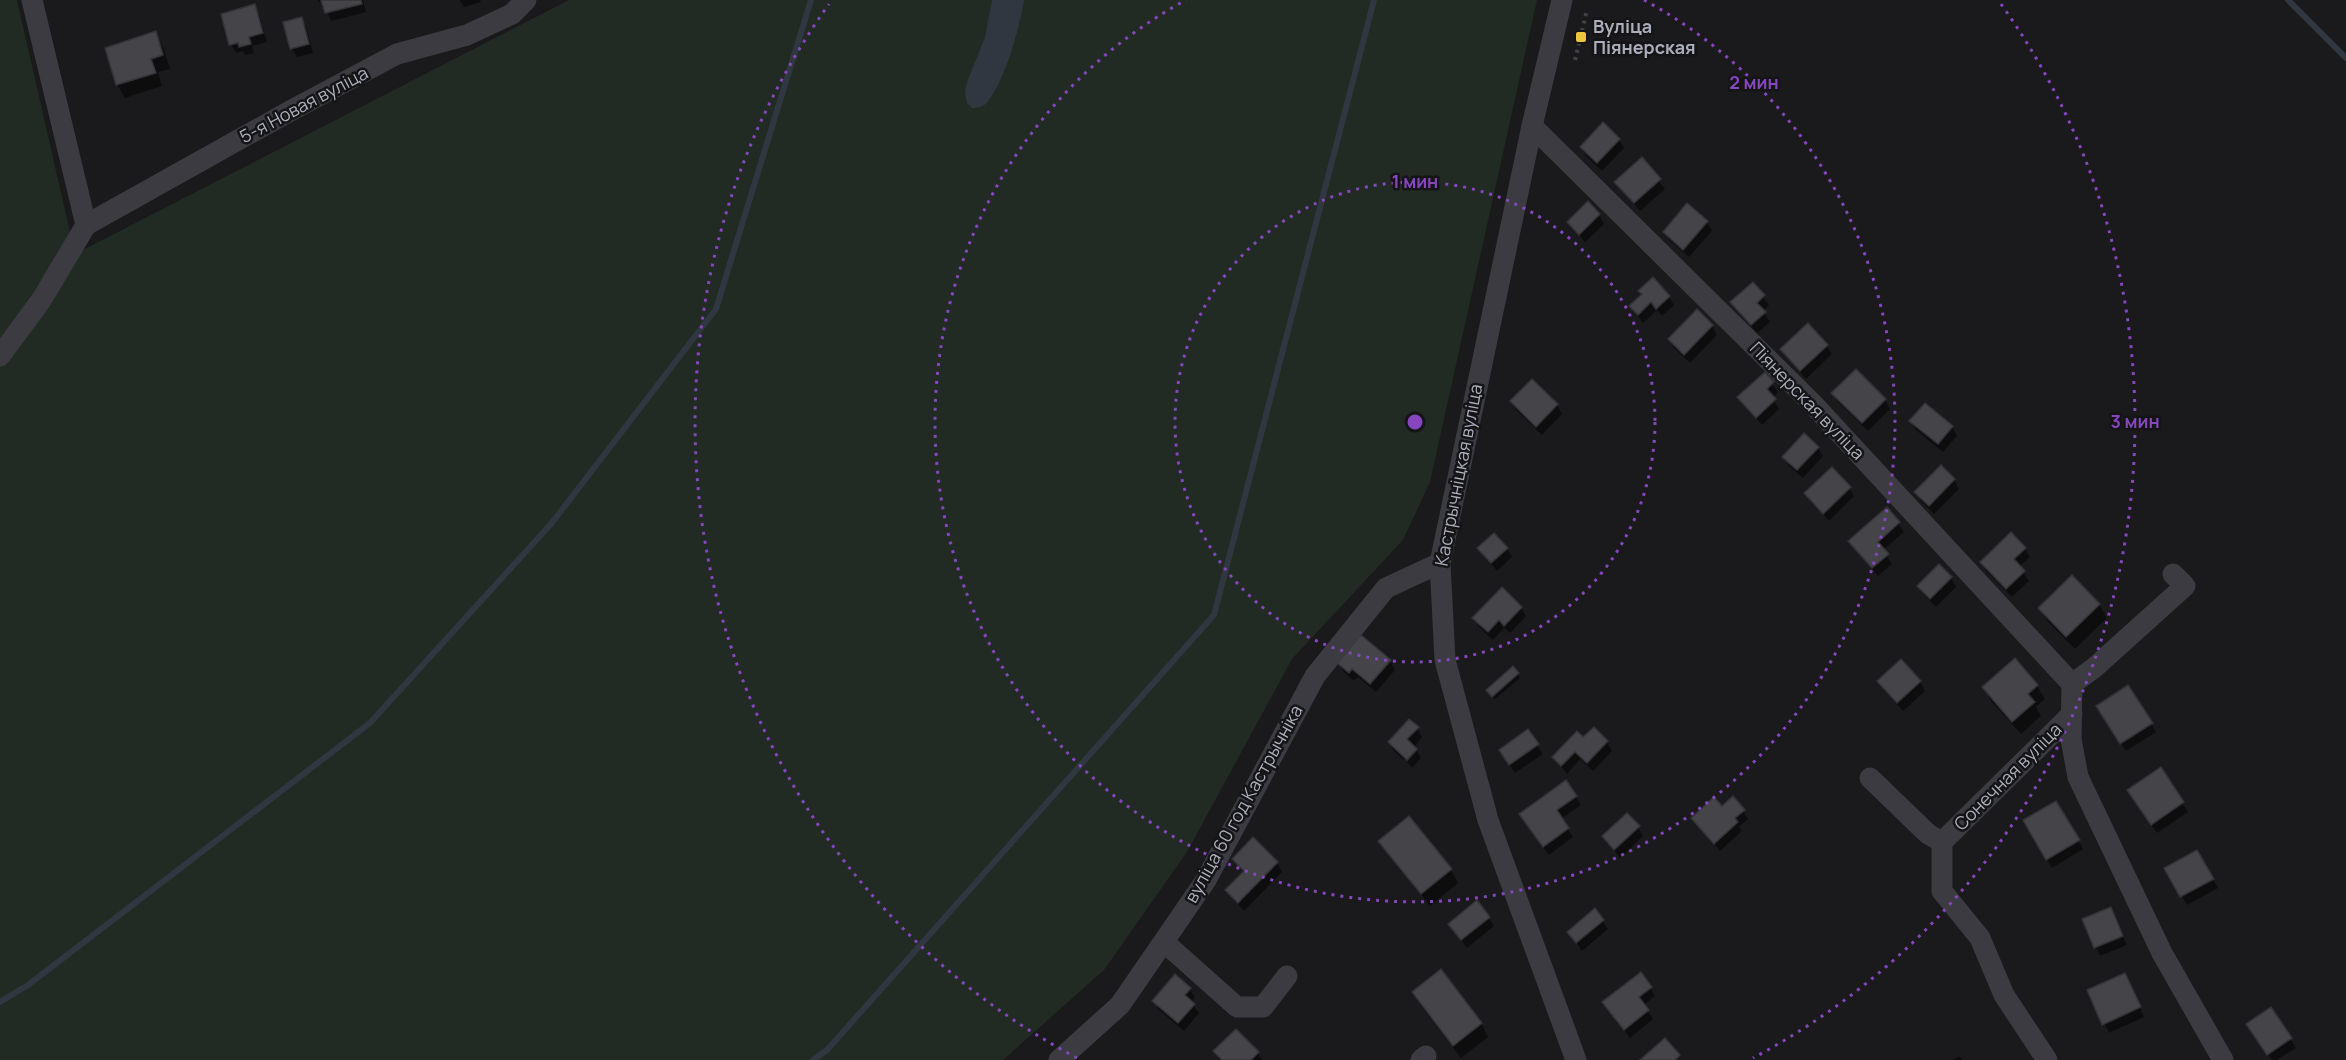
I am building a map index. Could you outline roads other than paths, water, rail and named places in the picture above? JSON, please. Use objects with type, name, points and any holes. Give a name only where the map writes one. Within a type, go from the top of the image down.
[{"type":"street","points":[[0,356],[42,299],[86,225],[32,0]]},
{"type":"street","name":"5-я Новая вуліца","points":[[86,225],[397,54],[468,35],[512,14],[526,0]]},
{"type":"street","name":"Кастрычніцкая вуліца","points":[[1562,0],[1532,126],[1440,563],[1445,660],[1485,809],[1576,1060]]},
{"type":"street","name":"Піянерская вуліца","points":[[1532,126],[1812,404],[2072,684]]},
{"type":"street","name":"вуліца 60 год Кастрычніка","points":[[1059,1060],[1119,1005],[1206,880],[1315,676],[1386,588],[1440,563]]},
{"type":"street","points":[[2072,684],[2094,668],[2185,586],[2173,574]]},
{"type":"street","name":"Сонечная вуліца","points":[[2072,684],[2071,739],[2078,777],[2162,953],[2223,1060]]},
{"type":"street","name":"Сонечная вуліца","points":[[2047,1060],[2004,995],[1980,938],[1942,891],[1942,842],[2072,714]]},
{"type":"street","points":[[1870,778],[1928,834],[1942,842]]},
{"type":"street","points":[[1164,942],[1237,1007],[1263,1007],[1287,976]]},
{"type":"waterway","points":[[0,1002],[28,985],[370,723],[551,524],[716,309],[811,0]]},
{"type":"waterway","points":[[813,1060],[827,1050],[1214,615],[1374,0]]},
{"type":"waterway","points":[[2288,0],[2346,58]]},
{"type":"place","name":"Вуліца Піянерская","points":[[1581,37]]}]
